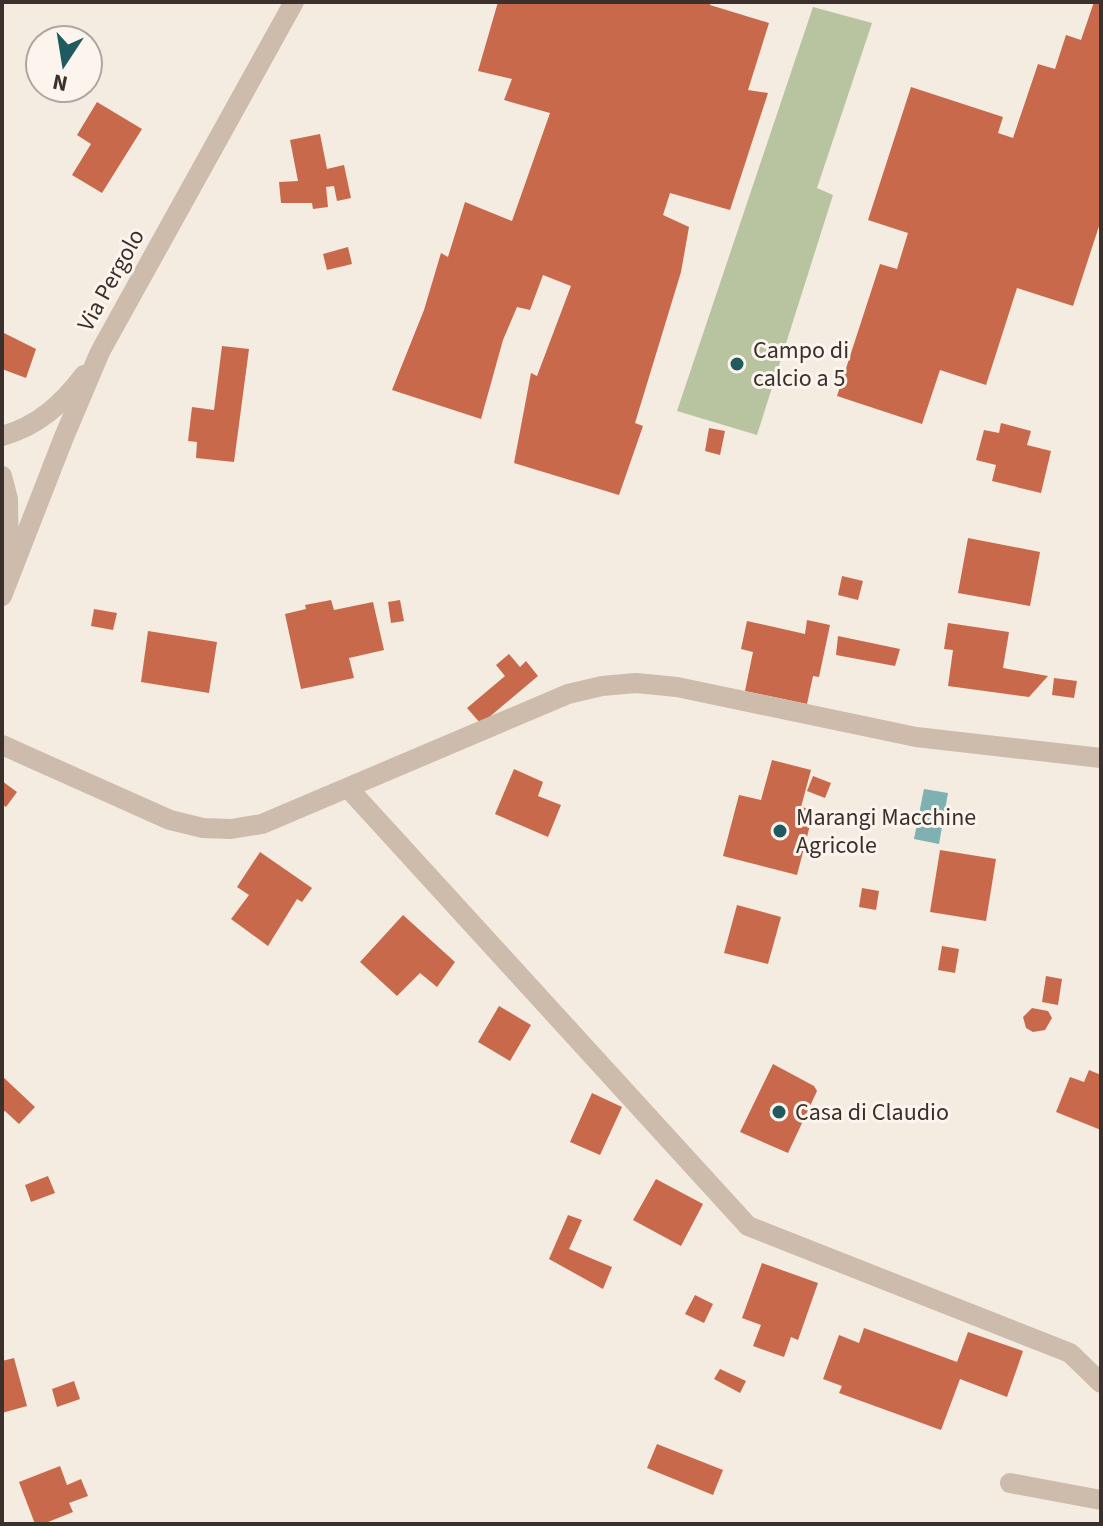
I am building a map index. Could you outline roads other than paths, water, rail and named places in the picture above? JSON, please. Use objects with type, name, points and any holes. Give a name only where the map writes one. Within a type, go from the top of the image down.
[{"type":"street","name":"Via Pergolo","points":[[5,589],[100,352],[294,2]]},
{"type":"street","points":[[2,436],[41,420],[57,406],[100,352]]},
{"type":"street","points":[[2,476],[9,512],[5,589]]},
{"type":"street","points":[[2,745],[170,820],[203,828],[231,829],[262,824],[568,694],[602,686],[636,683],[677,687],[916,737],[1101,758]]},
{"type":"street","points":[[348,788],[748,1226],[1070,1353],[1101,1383]]},
{"type":"street","points":[[1010,1483],[1101,1500]]},
{"type":"water","points":[[924,789],[948,793],[939,844],[914,839]]},
{"type":"place","name":"Campo di calcio a 5","points":[[737,364]]},
{"type":"place","name":"Marangi Macchine Agricole","points":[[780,831]]},
{"type":"place","name":"Casa di Claudio","points":[[779,1112]]}]
